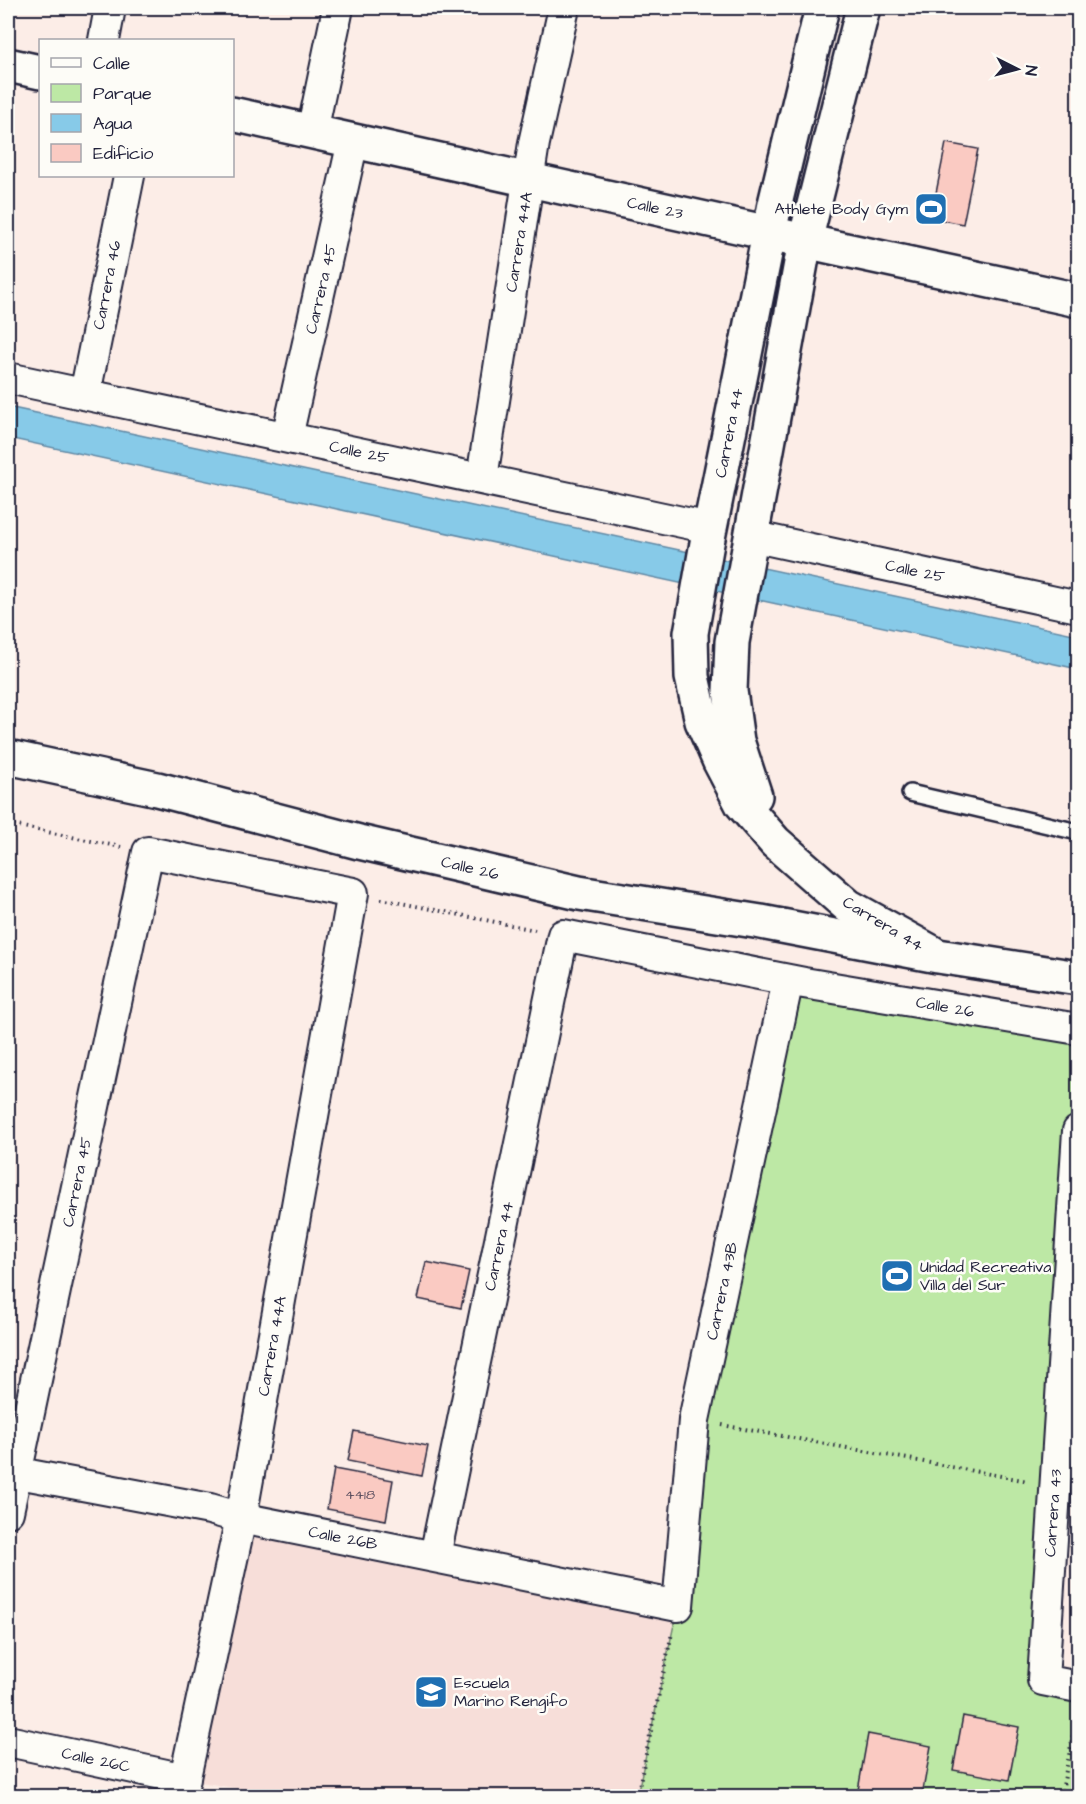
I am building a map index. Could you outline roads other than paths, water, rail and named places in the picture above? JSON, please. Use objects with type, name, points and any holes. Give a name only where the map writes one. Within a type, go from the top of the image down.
[{"type":"main road","name":"Carrera 44","points":[[822,8],[769,233],[708,536],[690,633],[692,677],[702,721],[720,762],[742,804],[775,842],[848,906],[938,956]]},
{"type":"main road","name":"Carrera 44","points":[[775,842],[754,794],[738,741],[730,692],[732,642],[805,241],[863,8]]},
{"type":"main road","points":[[8,65],[39,72]]},
{"type":"main road","name":"Calle 23","points":[[234,114],[1078,300]]},
{"type":"main road","name":"Calle 26","points":[[8,757],[157,789],[359,842],[579,893],[761,922],[938,956]]},
{"type":"main road","points":[[938,956],[1078,978]]},
{"type":"street","points":[[104,39],[110,8]]},
{"type":"street","points":[[312,132],[338,8]]},
{"type":"street","name":"Carrera 44A","points":[[482,478],[534,143],[564,8]]},
{"type":"street","name":"Carrera 45","points":[[287,437],[353,141]]},
{"type":"street","name":"Carrera 46","points":[[85,394],[129,177]]},
{"type":"street","name":"Calle 25","points":[[8,378],[482,478],[708,536]]},
{"type":"street","name":"Calle 25","points":[[749,544],[1078,607]]},
{"type":"street","name":"Carrera 45","points":[[8,1512],[11,1472],[148,852],[353,893]]},
{"type":"street","name":"Carrera 44A","points":[[183,1788],[241,1518],[353,893]]},
{"type":"street","name":"Calle 26","points":[[563,935],[788,980],[1078,1029]]},
{"type":"street","name":"Carrera 44","points":[[435,1556],[563,935]]},
{"type":"street","name":"Carrera 43B","points":[[678,1606],[694,1420],[788,980]]},
{"type":"street","name":"Carrera 43","points":[[1078,1131],[1043,1680],[1078,1687]]},
{"type":"street","name":"Calle 26B","points":[[11,1472],[210,1509],[241,1518],[678,1606]]},
{"type":"street","name":"Calle 26C","points":[[8,1741],[183,1788]]},
{"type":"lane","points":[[910,794],[1078,832]]},
{"type":"water","points":[[8,407],[1078,635],[1078,669],[8,438]]},
{"type":"place","name":"Athlete Body Gym","points":[[931,209]]},
{"type":"place","name":"Unidad Recreativa Villa del Sur","points":[[897,1276]]},
{"type":"place","name":"Escuela Marino Rengifo","points":[[431,1692]]}]
